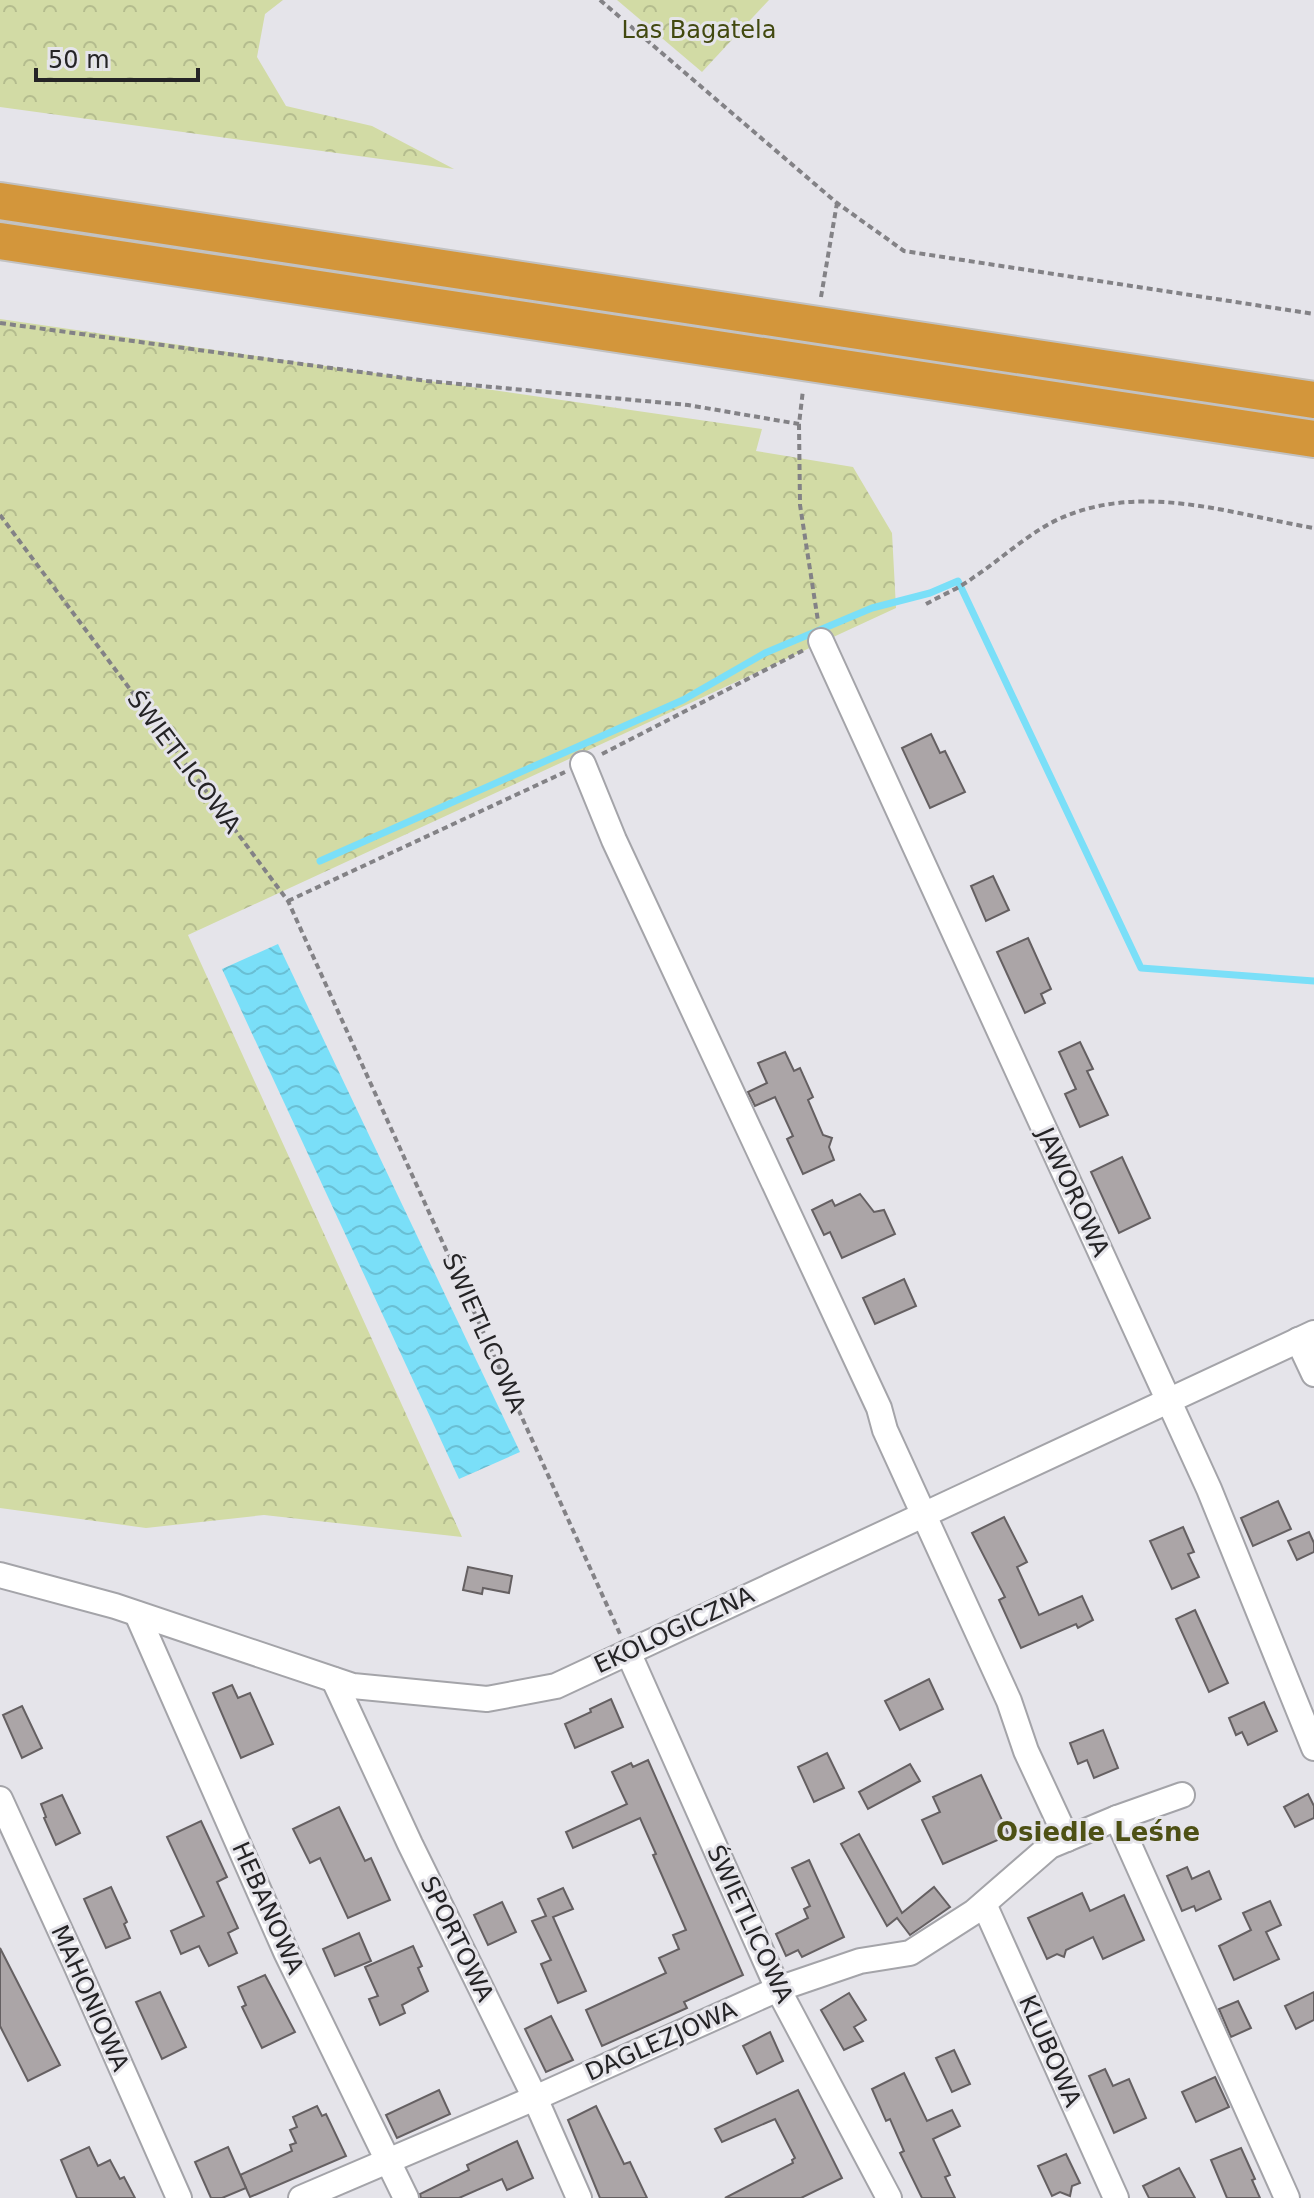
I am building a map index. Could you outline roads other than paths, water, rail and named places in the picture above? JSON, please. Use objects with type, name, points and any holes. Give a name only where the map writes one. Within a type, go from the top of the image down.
[{"type":"highway","points":[[0,201],[1314,400]]},
{"type":"highway","points":[[0,241],[1314,439]]},
{"type":"street","name":"JAWOROWA","points":[[821,641],[1209,1489],[1314,1748]]},
{"type":"street","points":[[583,764],[614,840],[879,1408],[885,1430],[1009,1701],[1026,1751],[1067,1839]]},
{"type":"street","name":"EKOLOGICZNA","points":[[0,1575],[137,1614],[353,1686],[487,1699],[556,1686],[1306,1337]]},
{"type":"street","points":[[1306,1337],[1314,1374]]},
{"type":"street","name":"HEBANOWA","points":[[137,1614],[286,1952],[406,2198]]},
{"type":"street","name":"ŚWIETLICOWA","points":[[628,1652],[778,1989],[889,2198]]},
{"type":"street","name":"SPORTOWA","points":[[334,1680],[410,1844],[535,2098],[579,2198]]},
{"type":"street","name":"DAGLEZJOWA","points":[[301,2198],[778,1989],[860,1961],[910,1953],[984,1904],[1050,1846],[1182,1795]]},
{"type":"street","name":"MAHONIOWA","points":[[0,1799],[179,2198]]},
{"type":"street","points":[[1117,1818],[1287,2198]]},
{"type":"street","name":"KLUBOWA","points":[[984,1904],[1116,2198]]},
{"type":"water","points":[[278,944],[520,1452],[459,1479],[222,969]]},
{"type":"waterway","points":[[320,861],[683,700],[765,653],[872,608],[930,593],[958,581],[1141,968],[1314,981]]},
{"type":"district","name":"Osiedle Leśne","points":[[1098,1832]]},
{"type":"park label","name":"Las Bagatela","points":[[699,30]]}]
